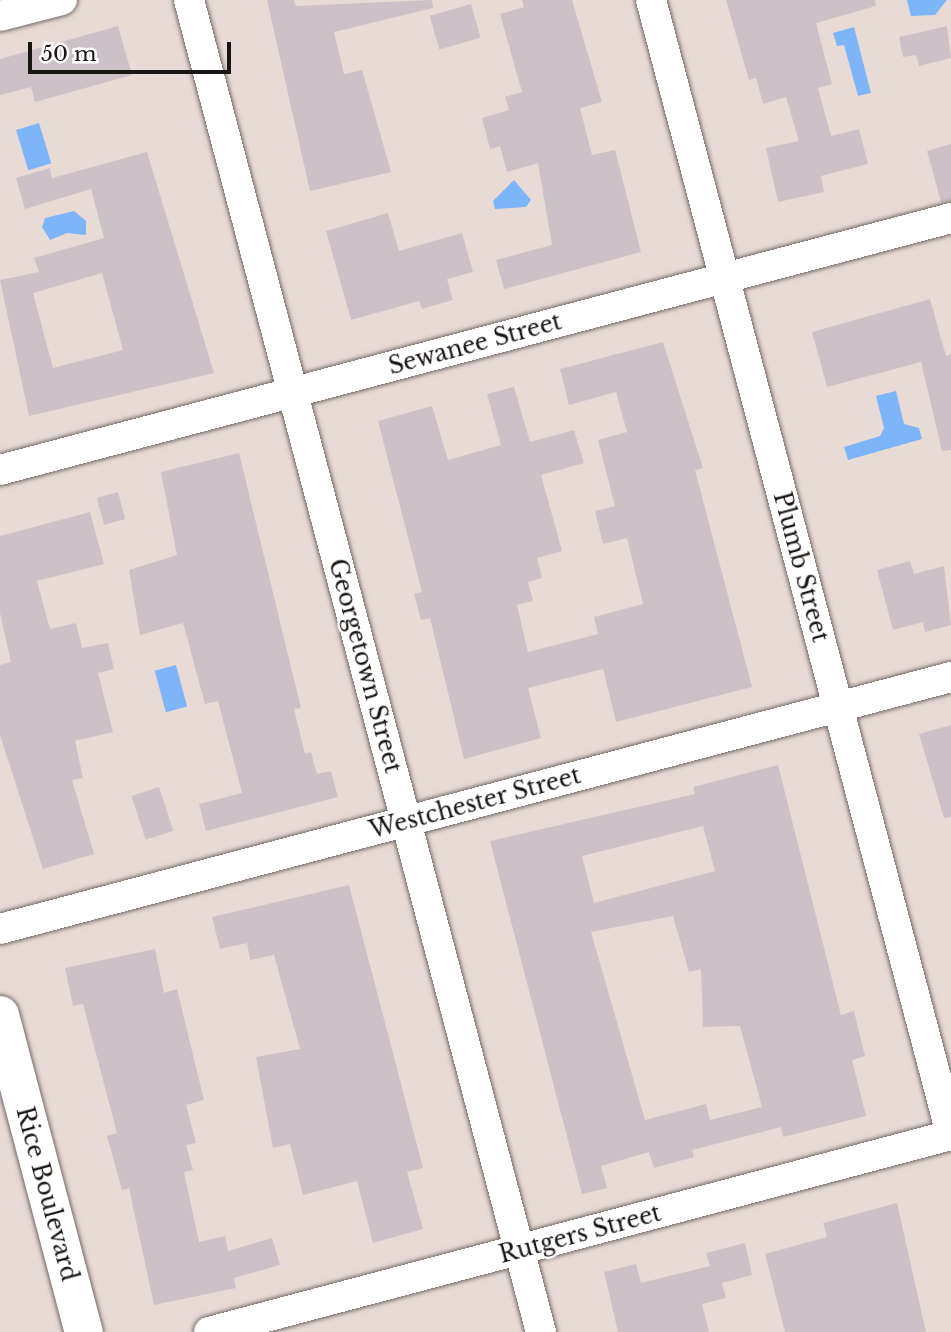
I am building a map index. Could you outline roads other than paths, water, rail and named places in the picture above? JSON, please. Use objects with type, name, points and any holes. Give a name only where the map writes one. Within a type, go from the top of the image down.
[{"type":"street","points":[[0,16],[62,0]]},
{"type":"street","name":"Georgetown Street","points":[[189,0],[541,1332]]},
{"type":"street","name":"Plumb Street","points":[[651,0],[951,1135]]},
{"type":"street","name":"Sewanee Street","points":[[0,470],[951,218]]},
{"type":"street","name":"Westchester Street","points":[[0,929],[951,677]]},
{"type":"street","name":"Rice Boulevard","points":[[0,1015],[84,1332]]},
{"type":"street","name":"Rutgers Street","points":[[209,1332],[951,1135]]},
{"type":"water","points":[[907,0],[947,0],[935,15],[911,16]]},
{"type":"water","points":[[854,27],[871,93],[858,96],[844,45],[837,46],[833,33]]},
{"type":"water","points":[[39,123],[51,163],[28,170],[16,130]]},
{"type":"water","points":[[514,180],[531,200],[526,207],[495,209],[493,201]]},
{"type":"water","points":[[74,211],[86,221],[86,235],[67,233],[50,240],[42,227],[45,218]]},
{"type":"water","points":[[896,391],[904,424],[919,428],[922,439],[848,460],[844,447],[880,436],[884,428],[876,396]]},
{"type":"water","points":[[176,665],[187,707],[166,712],[155,671]]}]
